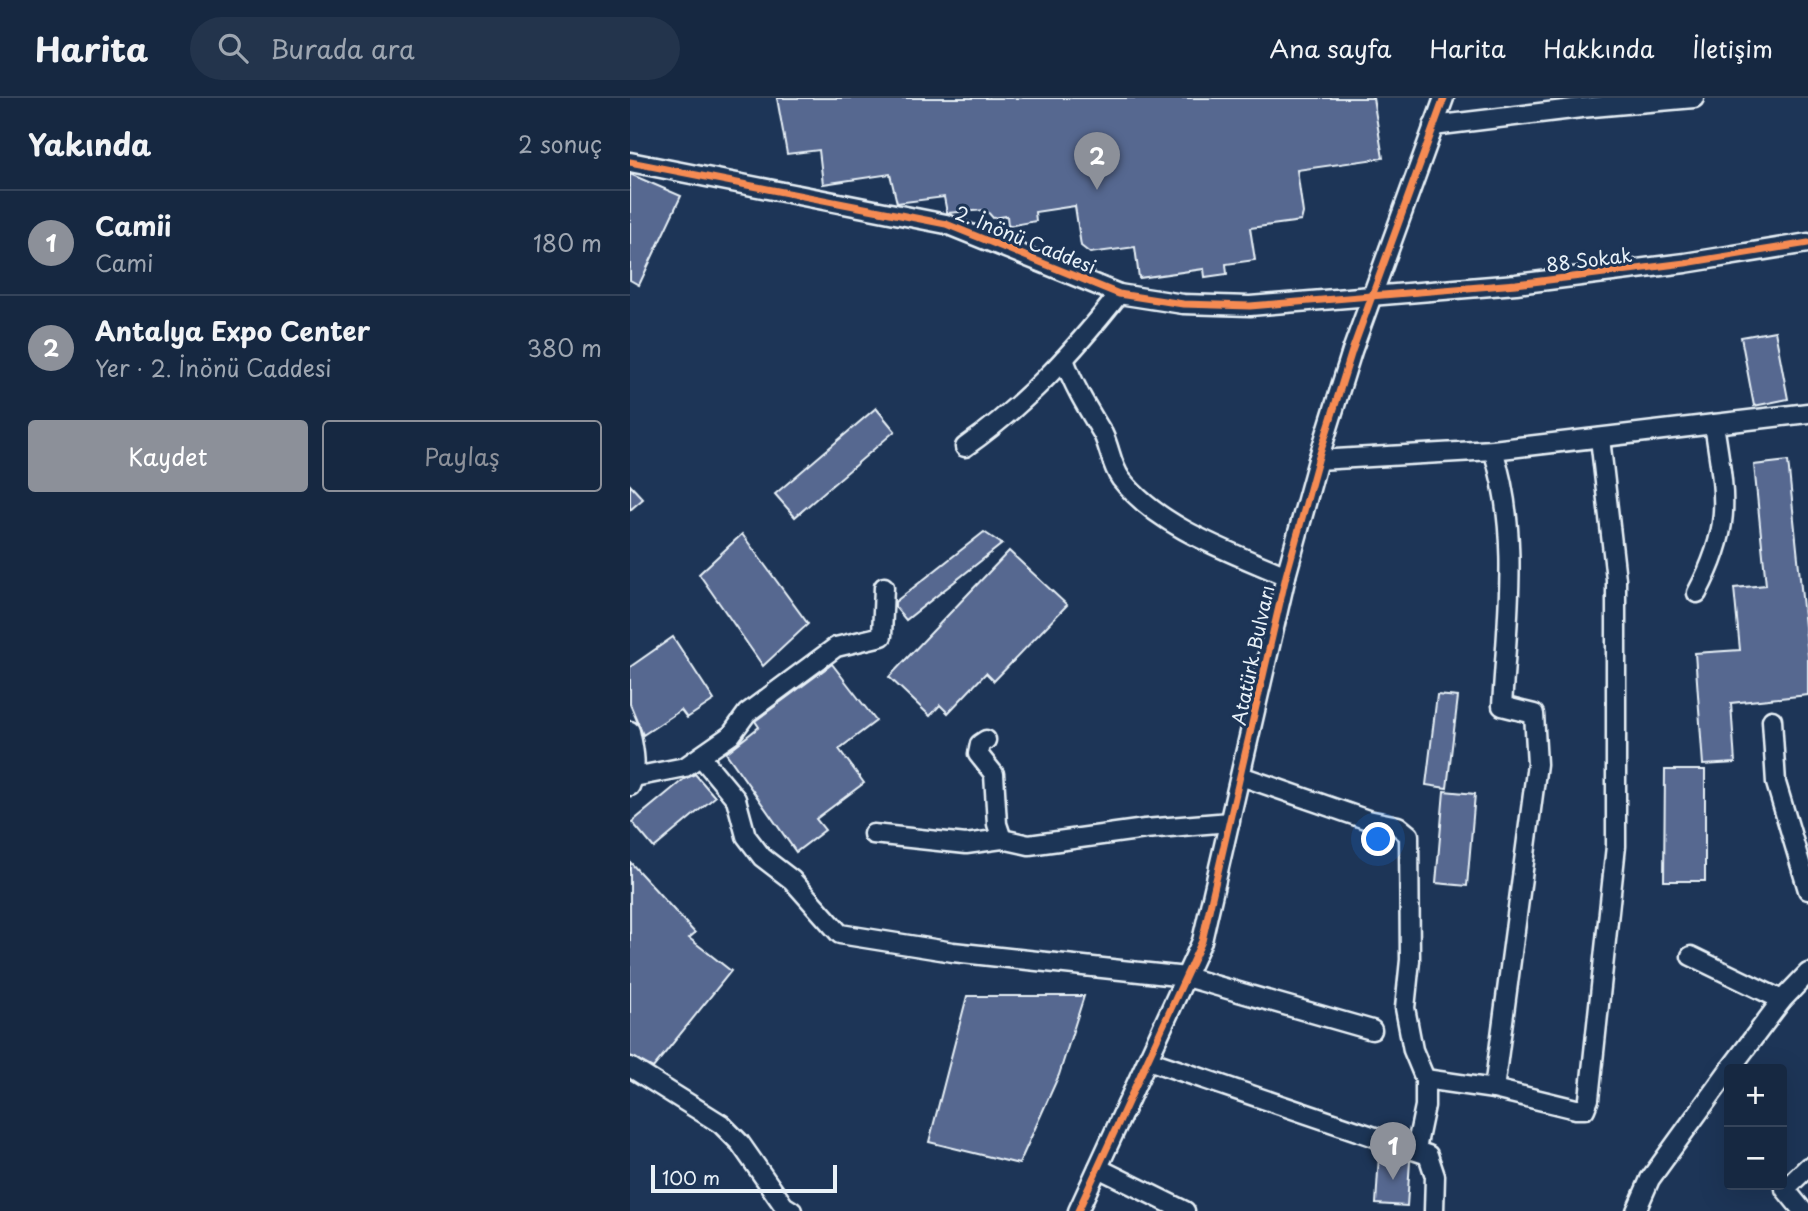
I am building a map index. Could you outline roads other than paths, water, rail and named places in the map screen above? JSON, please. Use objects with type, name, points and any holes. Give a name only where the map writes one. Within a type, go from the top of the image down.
[{"type":"street","name":"Atatürk Bulvarı","points":[[1078,1211],[1202,942],[1286,576],[1318,460],[1372,296],[1444,98]]},
{"type":"street","points":[[1433,126],[1581,108],[1694,98]]},
{"type":"street","name":"2. İnönü Caddesi","points":[[630,162],[946,224],[1119,294],[1183,304],[1250,306],[1372,296]]},
{"type":"street","name":"88 Sokak","points":[[1372,296],[1516,284],[1808,243]]},
{"type":"street","points":[[965,447],[1007,414],[1064,359],[1119,294]]},
{"type":"street","points":[[1064,359],[1076,392],[1104,437],[1121,478],[1148,505],[1180,526],[1286,576]]},
{"type":"street","points":[[1318,460],[1493,450],[1808,413]]},
{"type":"street","points":[[1698,593],[1716,556],[1724,523],[1725,499],[1714,424]]},
{"type":"street","points":[[1425,1079],[1494,1089],[1576,1109],[1585,1109],[1589,1099],[1616,846],[1616,579],[1600,438]]},
{"type":"street","points":[[1493,450],[1504,482],[1510,534],[1502,706],[1534,714],[1537,764],[1494,1089]]},
{"type":"street","points":[[630,731],[635,755],[632,782],[685,767],[731,735],[747,713],[836,647],[882,636],[884,587]]},
{"type":"street","points":[[1772,720],[1776,783],[1808,890]]},
{"type":"street","points":[[986,740],[980,744],[978,754],[994,774],[997,824],[1002,839]]},
{"type":"street","points":[[701,757],[736,799],[746,836],[762,857],[792,880],[840,934],[953,951],[1186,977],[1371,1030]]},
{"type":"street","points":[[1241,776],[1368,820],[1398,826],[1409,835],[1410,960],[1405,1008],[1413,1050],[1425,1079],[1425,1106],[1416,1149]]},
{"type":"street","points":[[873,834],[966,844],[1002,839],[1029,845],[1054,844],[1071,839],[1145,829],[1230,822]]},
{"type":"street","points":[[1691,956],[1782,1000]]},
{"type":"street","points":[[1733,1064],[1782,1000],[1808,973]]},
{"type":"street","points":[[1147,1060],[1428,1155],[1435,1176],[1434,1211]]},
{"type":"street","points":[[630,1068],[721,1124],[740,1143],[784,1206],[792,1211]]},
{"type":"street","points":[[1636,1211],[1650,1179],[1724,1076]]},
{"type":"street","points":[[1803,1211],[1785,1189],[1808,1167]]},
{"type":"street","points":[[1098,1168],[1185,1211]]},
{"type":"place","name":"Antalya Expo Center","points":[[1097,190]]},
{"type":"place","name":"Camii","points":[[1393,1180]]}]
